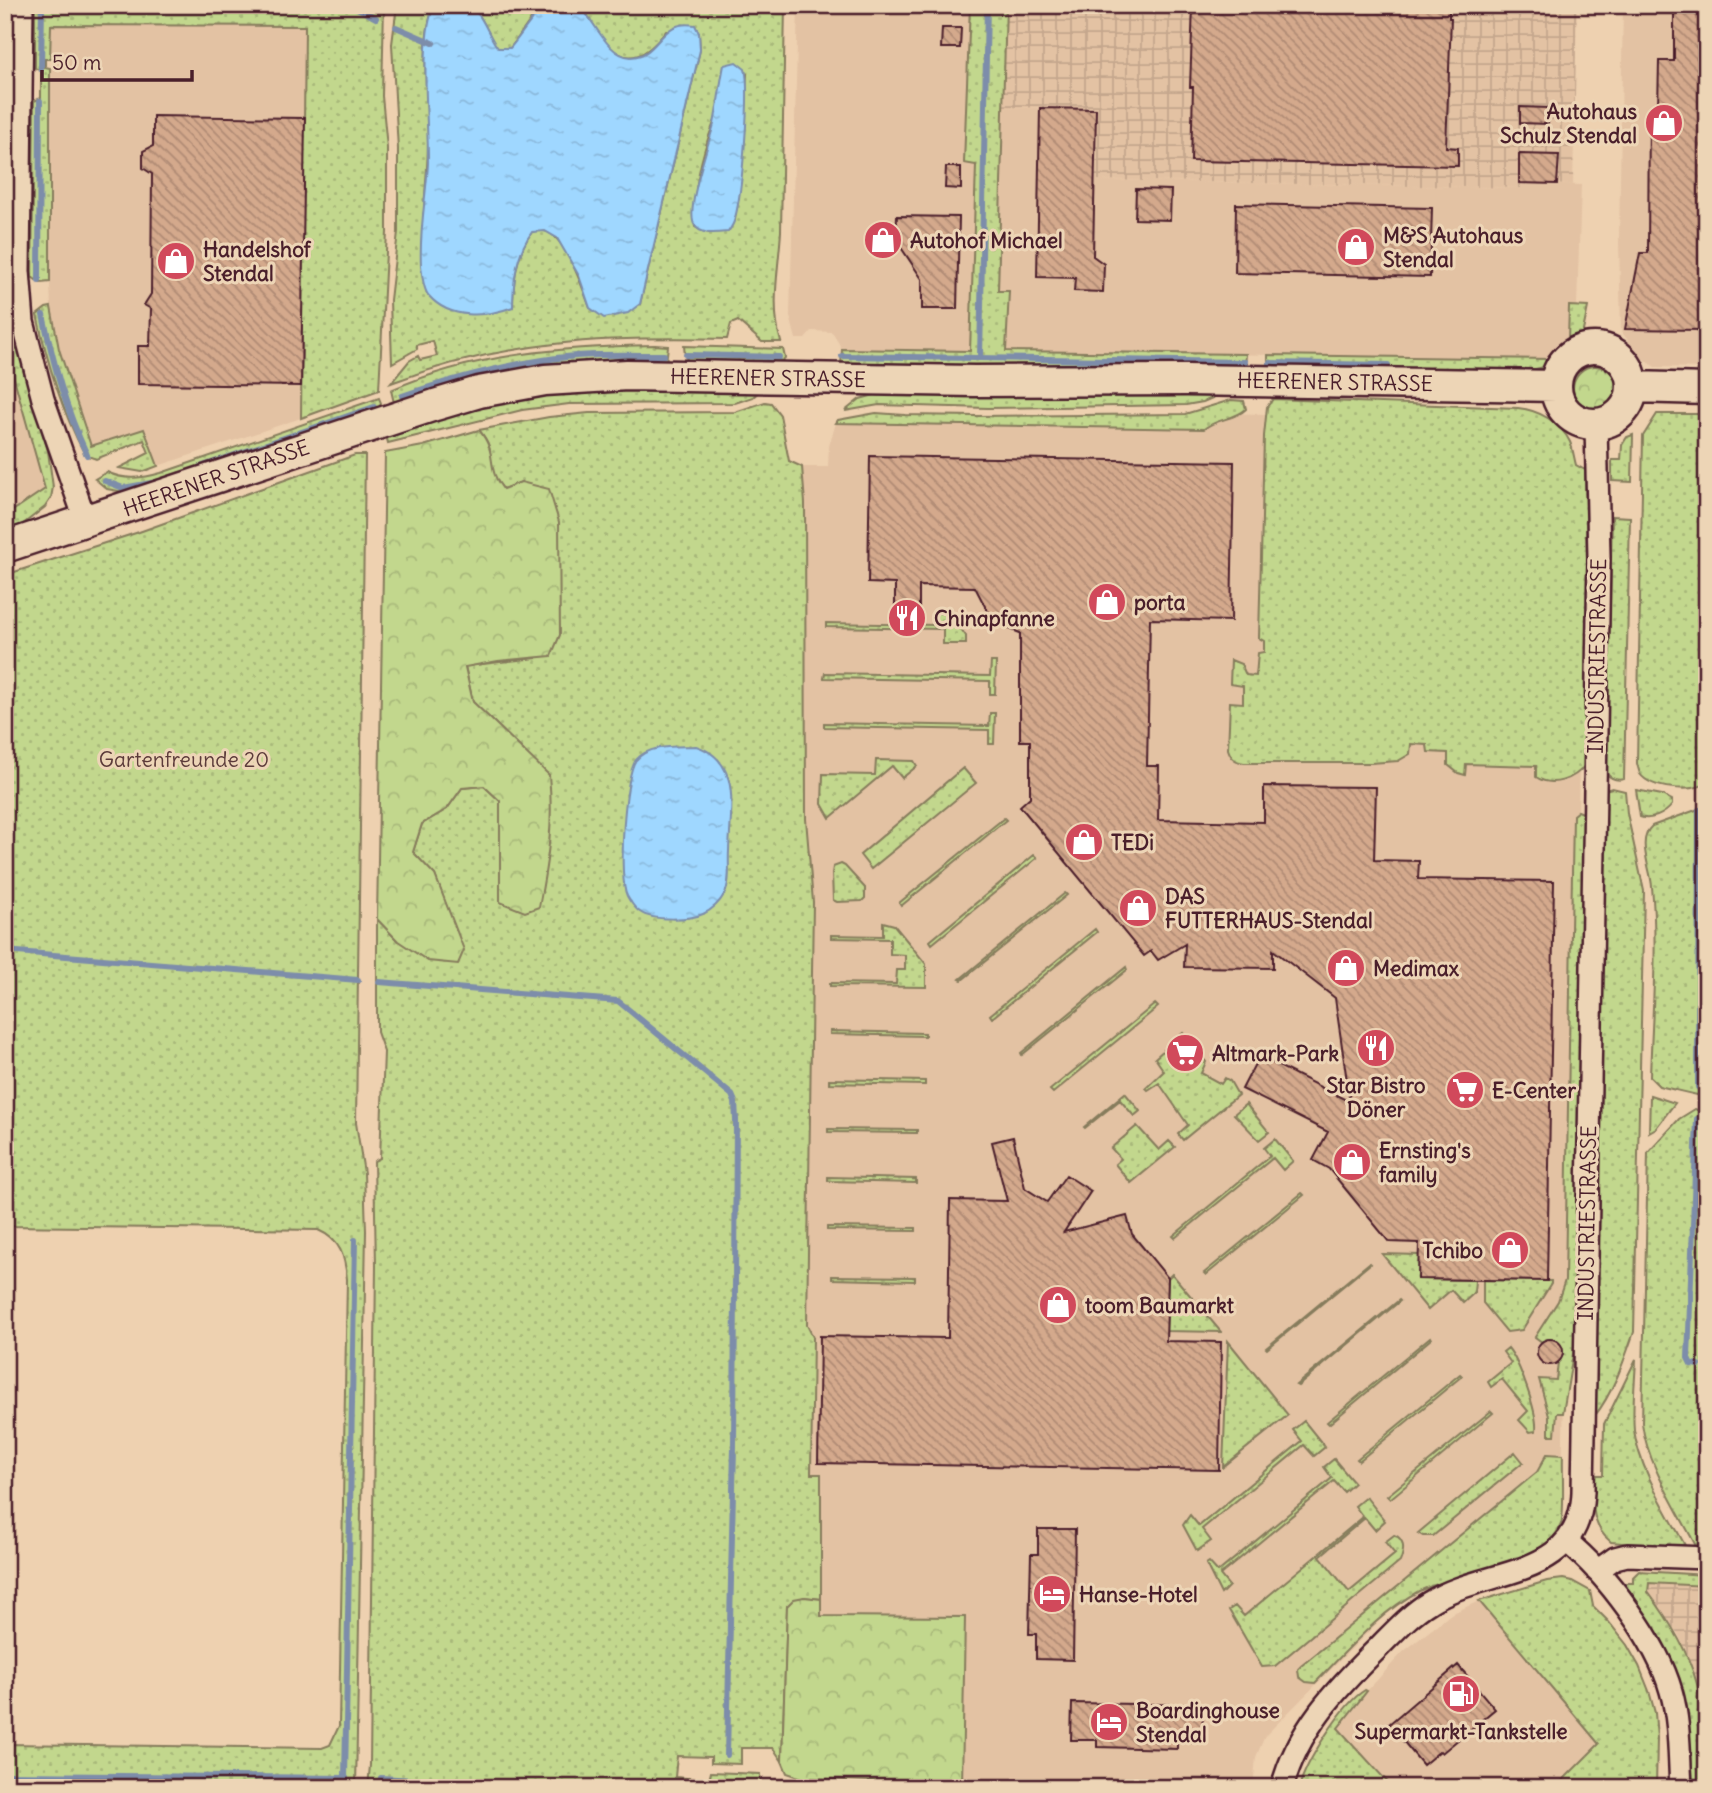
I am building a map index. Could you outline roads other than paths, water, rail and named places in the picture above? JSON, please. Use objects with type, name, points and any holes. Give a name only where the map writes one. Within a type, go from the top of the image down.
[{"type":"main road","points":[[1598,347],[1618,355],[1626,364],[1633,387],[1631,399],[1617,418],[1596,425],[1571,417],[1563,408],[1556,386],[1558,373],[1572,355],[1583,349],[1598,347]]},
{"type":"main road","name":"HEERENER STRASSE","points":[[5,547],[435,405],[513,385],[572,377],[627,375],[974,382],[1186,380],[1556,386]]},
{"type":"main road","points":[[1633,387],[1707,389]]},
{"type":"street","points":[[22,5],[19,271],[14,322],[86,522]]},
{"type":"street","name":"INDUSTRIESTRASSE","points":[[1282,1788],[1294,1754],[1322,1707],[1418,1610],[1460,1588],[1539,1564],[1566,1541],[1575,1527],[1583,1497],[1599,557],[1596,425]]},
{"type":"street","points":[[1566,1541],[1597,1571],[1640,1625],[1660,1660],[1671,1690],[1677,1719],[1681,1788]]},
{"type":"street","points":[[1597,1571],[1615,1558],[1627,1555],[1707,1558]]},
{"type":"water","points":[[435,5],[469,5],[478,14],[498,48],[510,48],[542,8],[553,5],[579,5],[608,45],[631,57],[648,51],[674,27],[683,24],[695,25],[699,33],[700,50],[640,304],[628,313],[604,318],[590,308],[579,276],[557,238],[545,231],[532,232],[522,249],[515,277],[513,307],[491,313],[458,313],[438,304],[427,293],[421,265],[428,164],[426,58],[430,19]]},
{"type":"water","points":[[736,62],[745,69],[747,81],[745,142],[738,205],[734,222],[728,232],[709,233],[694,224],[693,204],[714,124],[724,65]]},
{"type":"water","points":[[696,746],[711,753],[721,763],[727,775],[731,820],[727,889],[716,905],[697,916],[671,919],[653,917],[638,911],[627,896],[624,886],[624,827],[632,769],[636,760],[648,751],[664,747]]},
{"type":"waterway","points":[[41,69],[42,5]]},
{"type":"waterway","points":[[352,5],[376,18]]},
{"type":"waterway","points":[[980,358],[987,5]]},
{"type":"waterway","points":[[396,27],[433,43]]},
{"type":"waterway","points":[[39,281],[40,101]]},
{"type":"waterway","points":[[43,315],[61,386],[87,455]]},
{"type":"waterway","points":[[402,396],[466,376],[554,358],[664,355]]},
{"type":"waterway","points":[[686,355],[779,357]]},
{"type":"waterway","points":[[842,356],[1245,362]]},
{"type":"waterway","points":[[1270,363],[1388,365]]},
{"type":"waterway","points":[[200,467],[374,407]]},
{"type":"waterway","points":[[105,481],[123,488],[157,482]]},
{"type":"waterway","points":[[1698,1087],[1699,810]]},
{"type":"waterway","points":[[5,951],[358,980]]},
{"type":"waterway","points":[[379,982],[618,1001],[732,1095],[736,1120],[734,1447],[727,1755]]},
{"type":"waterway","points":[[1697,1119],[1688,1358],[1691,1364],[1699,1365]]},
{"type":"waterway","points":[[345,1778],[355,1240]]},
{"type":"waterway","points":[[5,1775],[346,1778]]},
{"type":"waterway","points":[[381,1778],[543,1788]]},
{"type":"waterway","points":[[378,1788],[386,1779]]},
{"type":"place","name":"Autohaus Schulz Stendal","points":[[1664,123]]},
{"type":"place","name":"Autohof Michael","points":[[883,240]]},
{"type":"place","name":"M&S Autohaus Stendal","points":[[1356,247]]},
{"type":"place","name":"Handelshof Stendal","points":[[176,261]]},
{"type":"place","name":"porta","points":[[1107,602]]},
{"type":"place","name":"Chinapfanne","points":[[907,618]]},
{"type":"place","name":"TEDi","points":[[1084,842]]},
{"type":"place","name":"DAS FUTTERHAUS-Stendal","points":[[1138,908]]},
{"type":"place","name":"Medimax","points":[[1346,968]]},
{"type":"place","name":"Star Bistro Döner","points":[[1376,1048]]},
{"type":"place","name":"Altmark-Park","points":[[1185,1053]]},
{"type":"place","name":"E-Center","points":[[1465,1090]]},
{"type":"place","name":"Ernsting's family","points":[[1352,1162]]},
{"type":"place","name":"Tchibo","points":[[1510,1250]]},
{"type":"place","name":"toom Baumarkt","points":[[1058,1305]]},
{"type":"place","name":"Hanse-Hotel","points":[[1052,1594]]},
{"type":"place","name":"Supermarkt-Tankstelle","points":[[1461,1694]]},
{"type":"place","name":"Boardinghouse Stendal","points":[[1109,1722]]},
{"type":"park label","name":"Gartenfreunde 20","points":[[184,759]]}]
